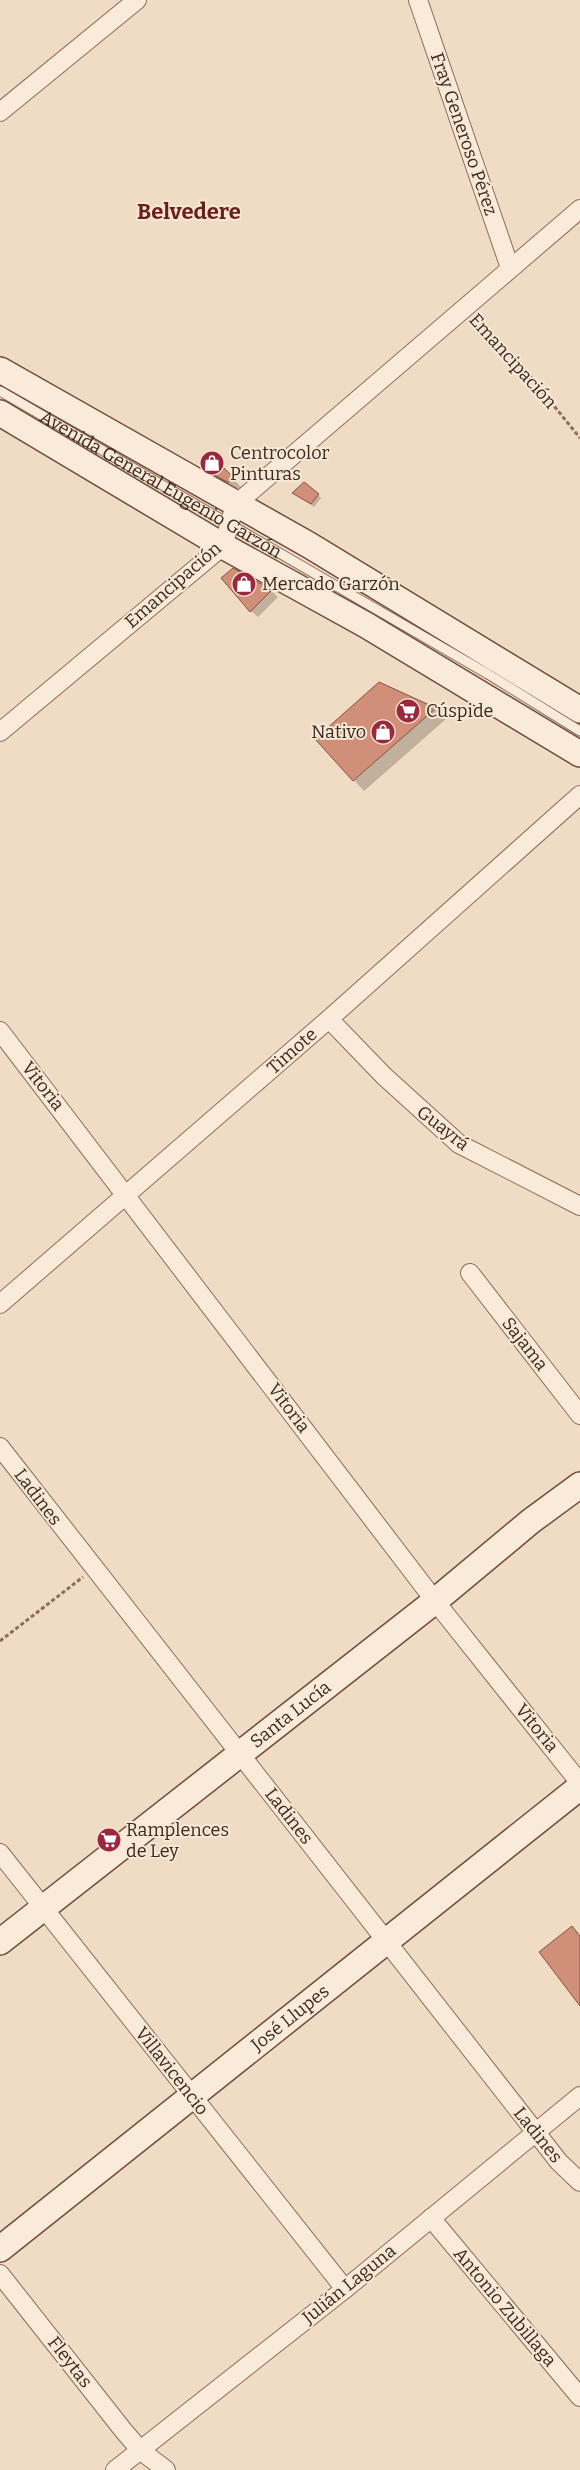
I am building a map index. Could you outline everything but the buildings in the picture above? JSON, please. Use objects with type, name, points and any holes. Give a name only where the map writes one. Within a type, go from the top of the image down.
[{"type":"street","points":[[0,112],[137,0]]},
{"type":"street","name":"Fray Generoso Pérez","points":[[418,0],[510,268]]},
{"type":"street","name":"Emancipación","points":[[0,732],[464,309],[580,209]]},
{"type":"street","name":"Avenida General Eugenio Garzón","points":[[0,370],[229,525],[366,625],[580,754]]},
{"type":"street","name":"Avenida General Eugenio Garzón","points":[[0,413],[229,525],[309,545],[580,710]]},
{"type":"street","name":"Timote","points":[[0,1304],[329,1019],[580,795]]},
{"type":"street","name":"Guayrá","points":[[329,1019],[384,1076],[460,1144],[580,1206]]},
{"type":"street","name":"Vitoria","points":[[0,1031],[435,1601],[580,1783]]},
{"type":"street","name":"Sajama","points":[[470,1273],[580,1415]]},
{"type":"street","name":"Ladines","points":[[0,1447],[559,2162],[580,2182]]},
{"type":"street","name":"Santa Lucía","points":[[0,1942],[435,1601],[531,1521],[580,1485]]},
{"type":"street","name":"José Llupes","points":[[0,2249],[580,1786]]},
{"type":"street","name":"Villavicencio","points":[[0,1853],[345,2289]]},
{"type":"street","name":"Julián Laguna","points":[[116,2470],[345,2289],[580,2096]]},
{"type":"street","name":"Antonio Zubillaga","points":[[431,2218],[580,2397]]},
{"type":"street","name":"Fleytas","points":[[0,2274],[140,2450],[166,2470]]},
{"type":"lane","name":"Avenida General Eugenio Garzón","points":[[0,391],[488,674],[580,731]]},
{"type":"path","name":"Emancipación","points":[[464,309],[516,359],[580,438]]},
{"type":"path","points":[[0,1640],[94,1569]]},
{"type":"place","name":"Centrocolor Pinturas","points":[[212,463]]},
{"type":"place","name":"Mercado Garzón","points":[[244,584]]},
{"type":"place","name":"Cúspide","points":[[408,711]]},
{"type":"place","name":"Nativo","points":[[383,732]]},
{"type":"place","name":"Ramplences de Ley","points":[[109,1840]]},
{"type":"district","name":"Belvedere","points":[[189,211]]}]
